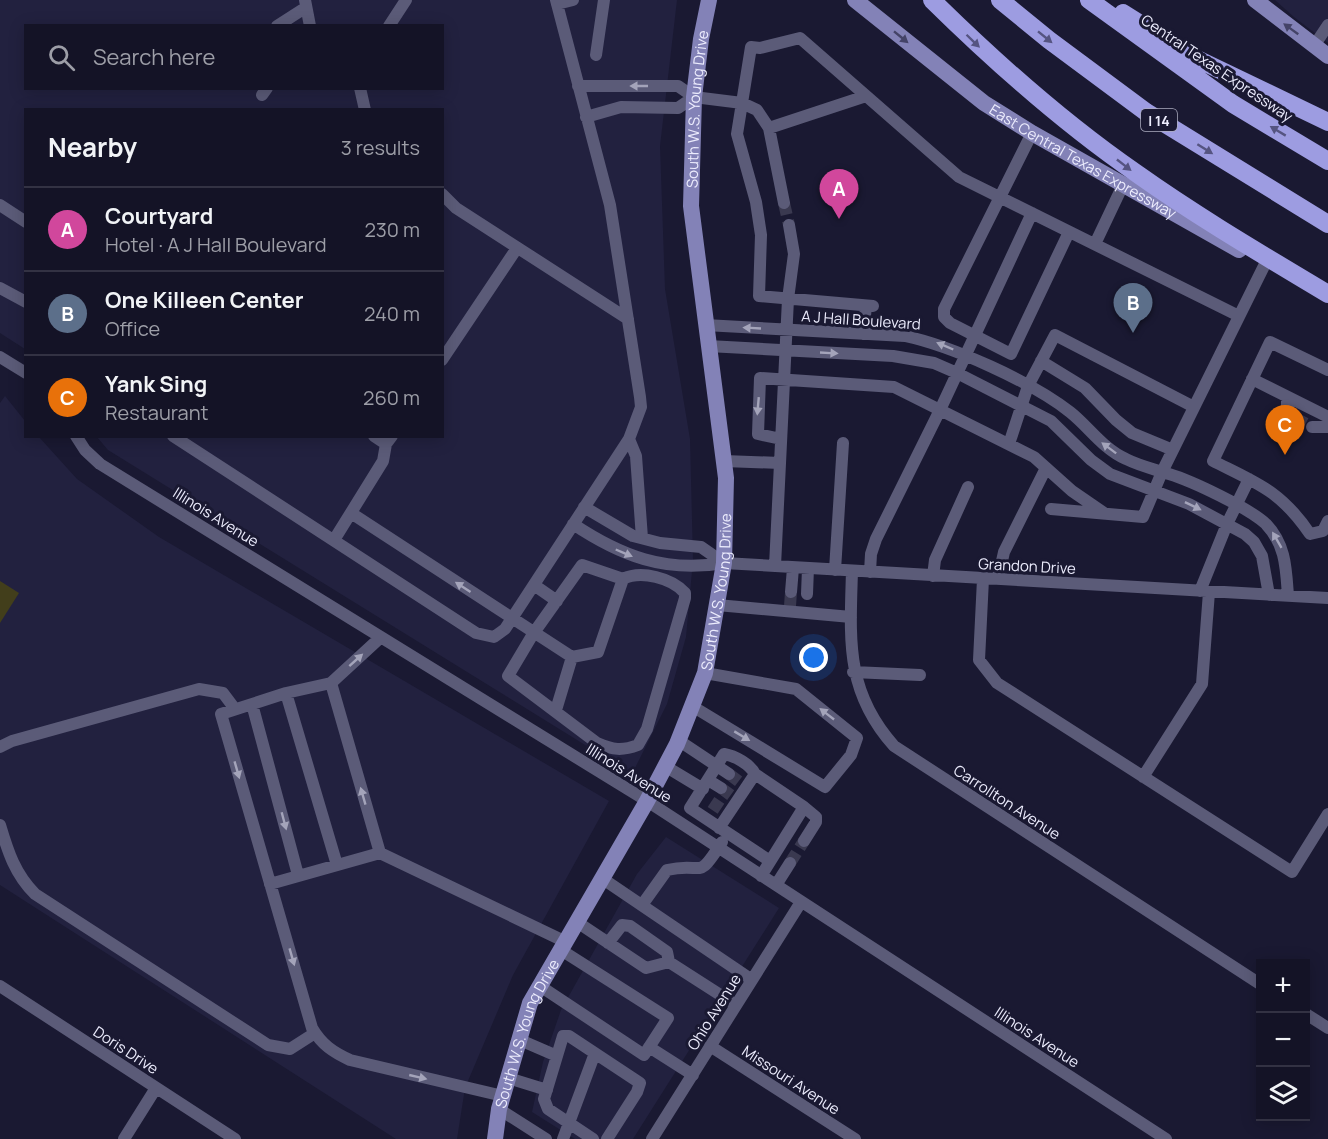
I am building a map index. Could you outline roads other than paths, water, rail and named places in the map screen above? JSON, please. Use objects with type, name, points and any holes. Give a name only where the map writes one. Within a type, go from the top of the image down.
[{"type":"highway","points":[[932,0],[986,53],[1053,110],[1134,172],[1201,217],[1328,294]]},
{"type":"highway","name":"I 14","points":[[1000,0],[1049,40],[1146,112],[1328,224]]},
{"type":"highway","name":"Central Texas Expressway","points":[[1089,0],[1233,104],[1328,161]]},
{"type":"highway","points":[[1102,0],[1193,57],[1274,98],[1328,122]]},
{"type":"main road","name":"South W.S. Young Drive","points":[[495,1139],[501,1103],[530,1003],[647,801],[678,740],[705,673],[724,563],[726,478],[691,206],[694,97],[701,39],[709,0]]},
{"type":"main road","name":"East Central Texas Expressway","points":[[855,0],[984,103],[1032,133],[1328,301]]},
{"type":"main road","points":[[1255,0],[1328,56]]},
{"type":"street","points":[[390,24],[406,0]]},
{"type":"street","points":[[176,438],[476,633],[494,637],[506,629],[629,439],[641,407],[610,205],[557,2],[573,0]]},
{"type":"street","points":[[596,55],[604,0]]},
{"type":"street","points":[[279,24],[305,4],[310,24]]},
{"type":"street","points":[[1314,46],[1328,25]]},
{"type":"street","points":[[863,334],[869,306],[759,296],[761,235],[756,202],[738,144],[751,46],[760,48],[800,38],[958,177],[1239,316]]},
{"type":"street","points":[[578,86],[678,86],[694,97],[742,103],[757,110],[769,128],[784,203]]},
{"type":"street","points":[[360,90],[365,108]]},
{"type":"street","points":[[769,128],[866,96]]},
{"type":"street","points":[[586,117],[621,107],[678,108],[694,97]]},
{"type":"street","points":[[1032,133],[944,309],[944,317],[950,323],[1011,354],[1069,232]]},
{"type":"street","points":[[1095,244],[1124,185]]},
{"type":"street","points":[[444,196],[456,208],[628,319]]},
{"type":"street","points":[[0,205],[24,221]]},
{"type":"street","points":[[870,572],[871,554],[876,539],[940,410],[1032,213]]},
{"type":"street","points":[[787,330],[788,299],[794,254],[789,225]]},
{"type":"street","points":[[444,357],[517,248]]},
{"type":"street","points":[[1051,508],[1143,517],[1162,472],[1265,264]]},
{"type":"street","points":[[0,288],[24,301]]},
{"type":"street","name":"A J Hall Boulevard","points":[[705,325],[905,336],[935,342],[966,355],[1028,387],[1071,413],[1104,445],[1124,459],[1162,472],[1236,505],[1266,524],[1278,538],[1286,558],[1288,596]]},
{"type":"street","name":"A J Hall Boulevard","points":[[775,566],[787,330]]},
{"type":"street","points":[[1009,444],[1028,387],[1054,335],[1194,407]]},
{"type":"street","points":[[1328,370],[1270,342],[1213,461],[1283,499],[1310,534],[1323,531],[1328,521]]},
{"type":"street","points":[[708,346],[914,358],[957,373],[1051,421],[1091,460],[1110,474],[1156,490],[1227,524],[1254,542],[1266,571],[1269,595]]},
{"type":"street","points":[[0,357],[24,372]]},
{"type":"street","points":[[1041,361],[1085,387],[1116,420],[1132,433],[1173,450]]},
{"type":"street","points":[[781,439],[758,434],[760,378],[894,387],[1034,458],[1104,513]]},
{"type":"street","points":[[1252,379],[1328,417]]},
{"type":"street","points":[[1287,397],[1287,408],[1295,418]]},
{"type":"street","points":[[1312,427],[1328,427]]},
{"type":"street","name":"Illinois Avenue","points":[[77,438],[85,450],[100,464],[647,801],[1166,1139]]},
{"type":"street","points":[[629,439],[636,456],[642,538]]},
{"type":"street","points":[[334,540],[383,461],[389,440]]},
{"type":"street","points":[[835,570],[843,443]]},
{"type":"street","points":[[724,461],[780,463]]},
{"type":"street","points":[[998,579],[1004,552],[1046,468]]},
{"type":"street","points":[[1143,777],[1202,684],[1205,591],[1227,524],[1249,479]]},
{"type":"street","points":[[933,576],[935,560],[968,486]]},
{"type":"street","points":[[584,507],[614,526],[642,538],[660,543],[701,547],[724,563]]},
{"type":"street","points":[[351,513],[572,657],[598,652],[623,579]]},
{"type":"street","name":"Grandon Drive","points":[[573,524],[624,554],[646,561],[697,568],[724,563],[1328,598]]},
{"type":"street","points":[[582,565],[623,579],[642,574],[675,584],[685,593],[684,609],[647,729],[638,745],[627,750],[611,749],[561,717],[556,710],[508,676],[534,633],[582,565]]},
{"type":"street","points":[[791,592],[793,568]]},
{"type":"street","points":[[807,594],[808,568]]},
{"type":"street","name":"Carrollton Avenue","points":[[852,571],[853,672],[868,711],[894,746],[1256,981]]},
{"type":"street","points":[[982,579],[979,660],[997,683],[1292,872],[1328,814]]},
{"type":"street","points":[[534,585],[557,601]]},
{"type":"street","points":[[717,605],[805,610],[851,617]]},
{"type":"street","points":[[381,638],[331,683],[286,693],[221,714],[315,1033],[320,1042],[334,1053],[350,1060],[501,1103],[546,1139]]},
{"type":"street","points":[[556,710],[572,657]]},
{"type":"street","points":[[853,672],[920,675]]},
{"type":"street","points":[[692,706],[825,787],[851,755],[857,738],[796,689],[705,673]]},
{"type":"street","points":[[331,683],[380,853]]},
{"type":"street","points":[[0,747],[12,741],[199,689],[223,693],[235,709]]},
{"type":"street","points":[[286,693],[337,865]]},
{"type":"street","points":[[252,704],[298,875]]},
{"type":"street","points":[[678,740],[729,774]]},
{"type":"street","points":[[770,861],[690,808],[724,754],[732,756],[752,769],[755,774],[816,817],[816,822],[804,842]]},
{"type":"street","points":[[665,766],[703,788],[721,788]]},
{"type":"street","points":[[642,905],[667,870],[701,869],[707,866],[719,848],[726,812],[743,785],[755,774]]},
{"type":"street","points":[[703,788],[711,802]]},
{"type":"street","points":[[761,876],[804,807]]},
{"type":"street","points":[[0,825],[10,858],[22,881],[35,894],[268,1045],[290,1049],[315,1033]]},
{"type":"street","points":[[270,884],[380,853],[563,946],[668,1018],[644,1055],[540,986]]},
{"type":"street","points":[[776,885],[790,863]]},
{"type":"street","points":[[603,879],[752,980]]},
{"type":"street","name":"Ohio Avenue","points":[[652,1139],[801,902]]},
{"type":"street","points":[[577,922],[646,968],[669,962]]},
{"type":"street","points":[[608,943],[622,925],[630,926],[667,952],[669,962],[736,1005]]},
{"type":"street","name":"Doris Drive","points":[[0,986],[235,1139]]},
{"type":"street","points":[[1310,1017],[1328,1028]]},
{"type":"street","points":[[593,1139],[548,1109],[544,1099],[563,1036],[569,1036],[640,1083],[637,1092],[607,1139]]},
{"type":"street","points":[[519,1040],[557,1056]]},
{"type":"street","name":"Missouri Avenue","points":[[710,1046],[855,1139]]},
{"type":"street","points":[[649,1047],[693,1075]]},
{"type":"street","points":[[563,1139],[595,1053]]},
{"type":"street","points":[[508,1078],[547,1090]]},
{"type":"street","points":[[124,1139],[156,1088]]},
{"type":"tunnel","points":[[784,203],[789,225]]},
{"type":"tunnel","points":[[1295,418],[1312,427]]},
{"type":"tunnel","points":[[790,606],[791,592]]},
{"type":"tunnel","points":[[729,774],[741,783]]},
{"type":"tunnel","points":[[721,788],[732,796]]},
{"type":"tunnel","points":[[711,802],[723,810]]},
{"type":"tunnel","points":[[790,863],[804,841]]},
{"type":"place","name":"Courtyard","points":[[839,219]]},
{"type":"place","name":"One Killeen Center","points":[[1133,333]]},
{"type":"place","name":"Yank Sing","points":[[1285,455]]}]
